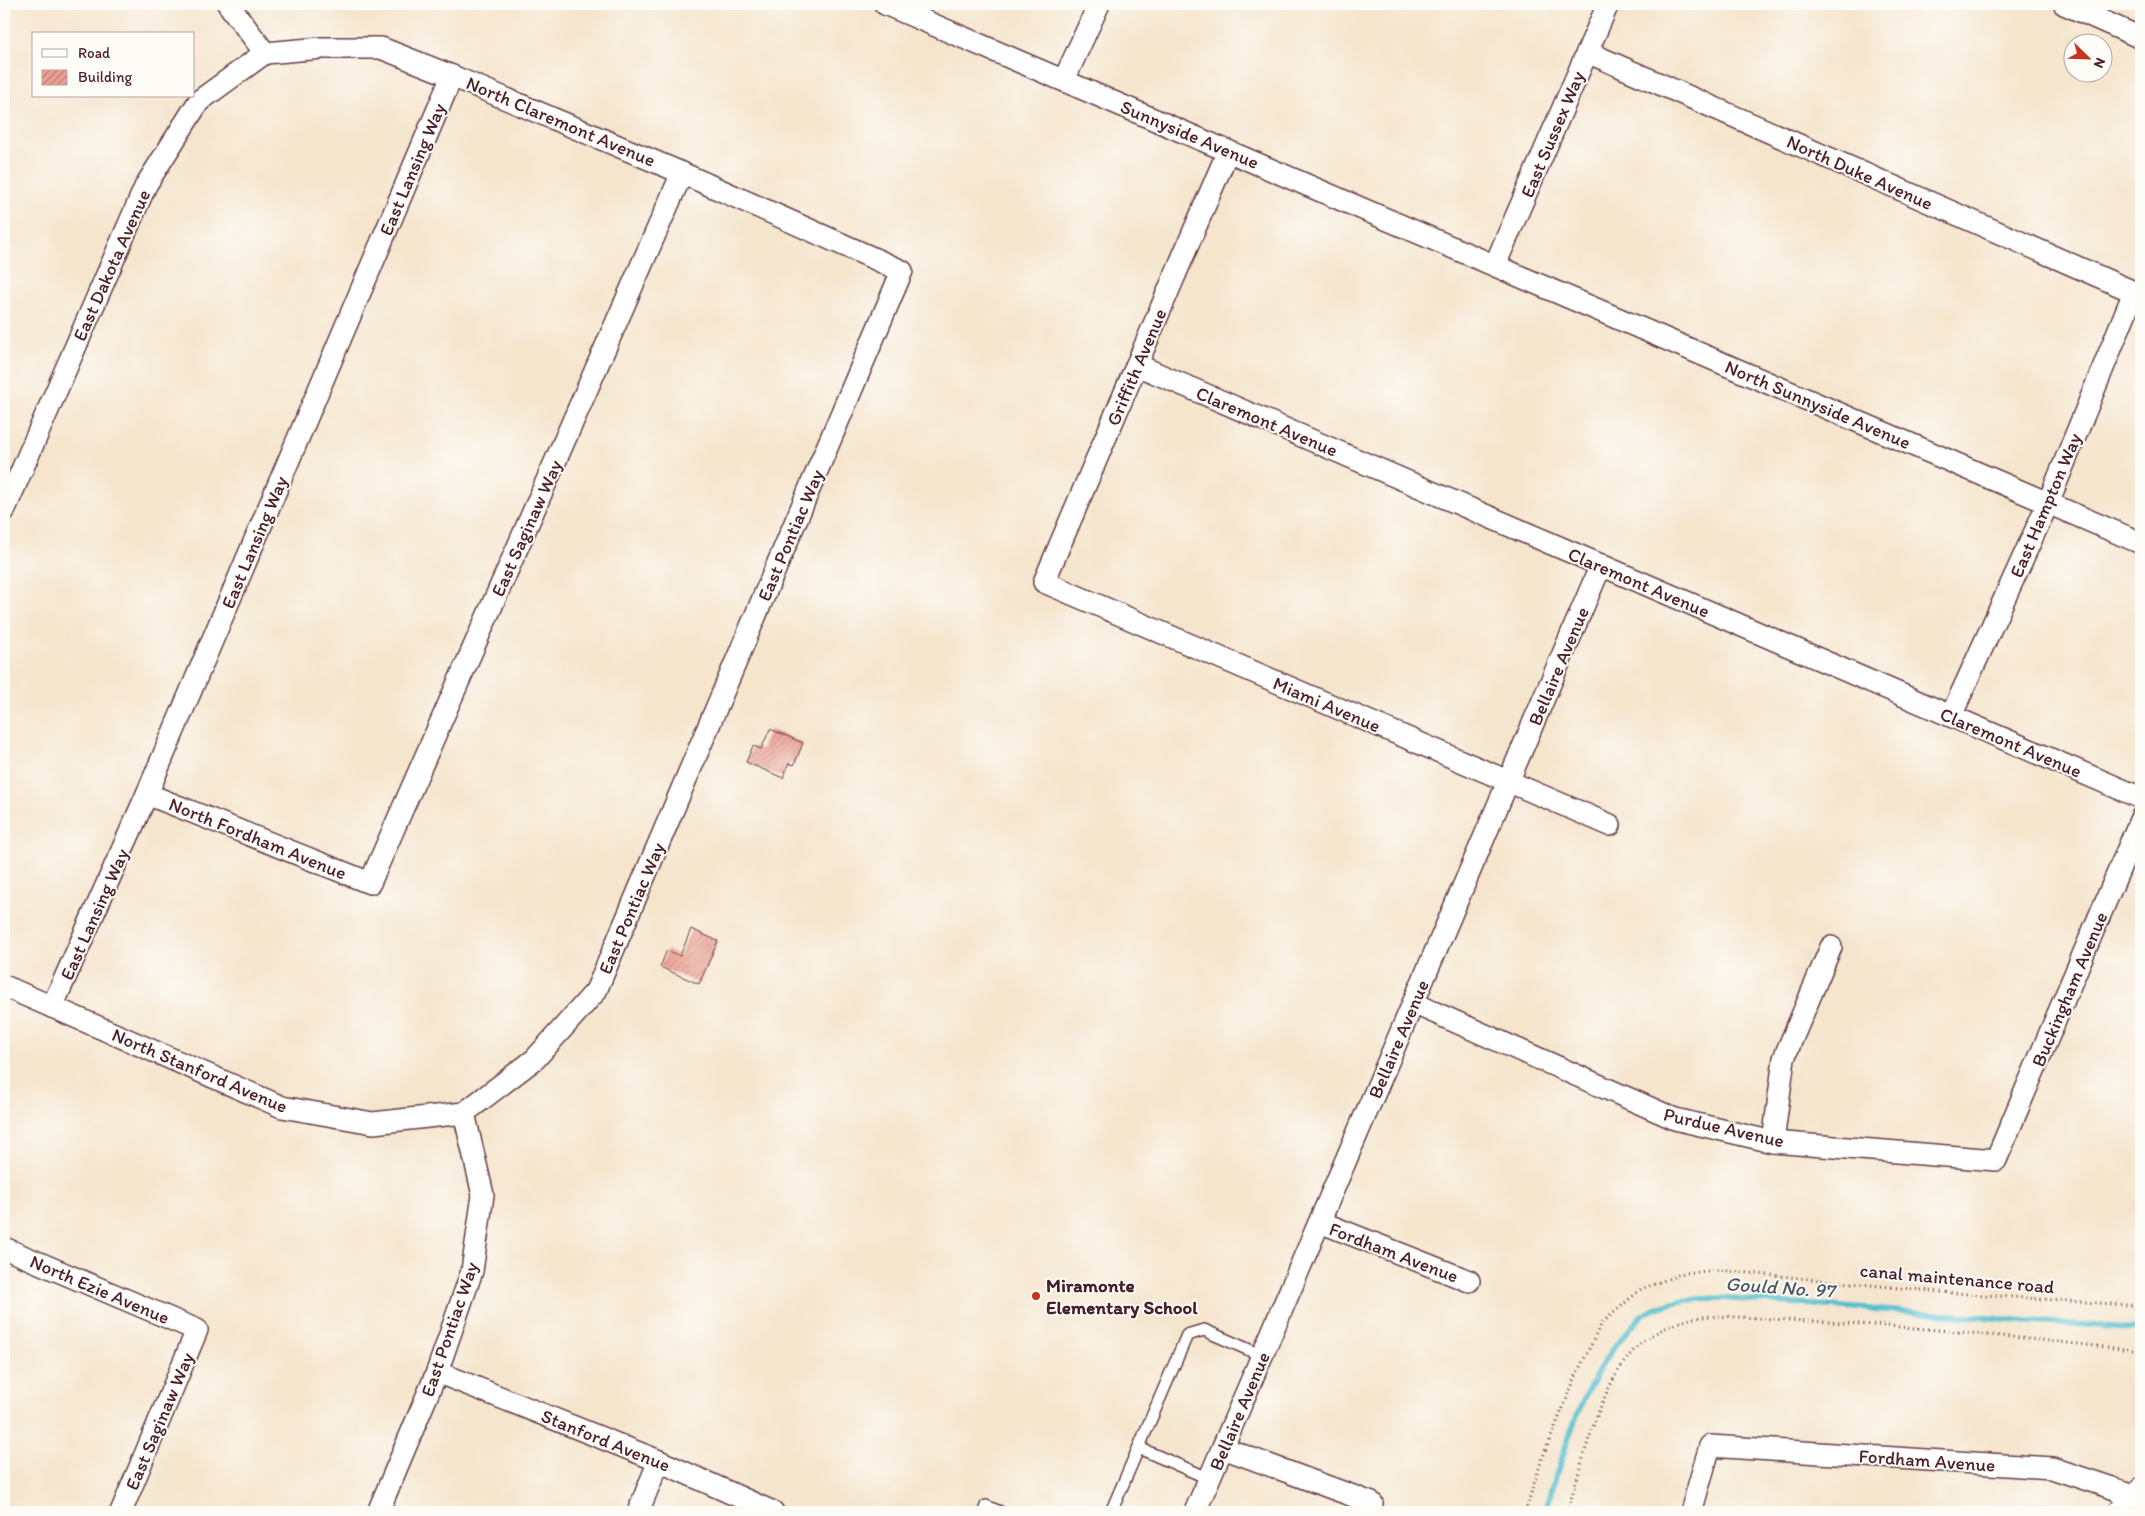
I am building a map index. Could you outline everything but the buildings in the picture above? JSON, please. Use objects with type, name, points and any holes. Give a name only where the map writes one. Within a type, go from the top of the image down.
[{"type":"street","points":[[228,4],[266,53]]},
{"type":"street","name":"Sunnyside Avenue","points":[[885,4],[1495,265]]},
{"type":"street","points":[[1064,80],[1099,4]]},
{"type":"street","name":"East Sussex Way","points":[[1495,265],[1608,4]]},
{"type":"street","points":[[2064,4],[2141,38]]},
{"type":"street","name":"North Claremont Avenue","points":[[266,53],[322,48],[380,48],[682,172],[902,271]]},
{"type":"street","name":"North Duke Avenue","points":[[1587,52],[2134,292]]},
{"type":"street","name":"East Dakota Avenue","points":[[4,511],[146,185],[199,101],[266,53]]},
{"type":"street","name":"East Lansing Way","points":[[52,1007],[147,794],[452,76]]},
{"type":"street","name":"Griffith Avenue","points":[[1044,582],[1228,151]]},
{"type":"street","name":"East Saginaw Way","points":[[370,883],[682,172]]},
{"type":"street","name":"North Sunnyside Avenue","points":[[1495,265],[2141,543]]},
{"type":"street","name":"East Pontiac Way","points":[[378,1512],[437,1372],[472,1271],[482,1195],[464,1112],[535,1059],[596,991],[902,271]]},
{"type":"street","name":"East Hampton Way","points":[[1952,716],[2048,503],[2134,292]]},
{"type":"street","name":"Claremont Avenue","points":[[1137,365],[2141,798]]},
{"type":"street","name":"Bellaire Avenue","points":[[1196,1512],[1601,565]]},
{"type":"street","name":"Miami Avenue","points":[[1044,582],[1610,825]]},
{"type":"street","name":"North Fordham Avenue","points":[[147,794],[370,883]]},
{"type":"street","name":"Buckingham Avenue","points":[[1996,1160],[2141,818]]},
{"type":"street","points":[[1773,1142],[1784,1058],[1831,947]]},
{"type":"street","name":"North Stanford Avenue","points":[[4,986],[282,1107],[373,1123],[464,1112]]},
{"type":"street","name":"Purdue Avenue","points":[[1413,1003],[1675,1119],[1773,1142],[1996,1160]]},
{"type":"street","name":"Fordham Avenue","points":[[1320,1222],[1469,1281]]},
{"type":"street","name":"North Ezie Avenue","points":[[4,1248],[197,1330]]},
{"type":"street","name":"East Saginaw Way","points":[[121,1512],[197,1330]]},
{"type":"street","name":"Stanford Avenue","points":[[437,1372],[659,1461],[773,1512]]},
{"type":"street","name":"Fordham Avenue","points":[[1691,1512],[1710,1446],[2052,1468],[2136,1503]]},
{"type":"street","points":[[1223,1448],[1372,1503]]},
{"type":"street","points":[[638,1512],[659,1461]]},
{"type":"lane","points":[[1111,1512],[1187,1335],[1204,1330],[1263,1356]]},
{"type":"lane","points":[[1139,1448],[1210,1479]]},
{"type":"lane","points":[[985,1509],[1000,1512]]},
{"type":"path","name":"canal maintenance road","points":[[1524,1512],[1542,1459],[1578,1371],[1602,1323],[1641,1289],[1684,1273],[1719,1270],[1941,1292],[2141,1306]]},
{"type":"path","points":[[1566,1512],[1599,1410],[1612,1381],[1634,1349],[1660,1330],[1691,1318],[1721,1317],[1827,1322],[2050,1341],[2141,1351]]},
{"type":"waterway","name":"Gould No. 97","points":[[1545,1512],[1577,1415],[1599,1370],[1613,1349],[1641,1317],[1655,1309],[1672,1303],[1719,1298],[2141,1329]]},
{"type":"place","name":"Miramonte Elementary School","points":[[1036,1296]]}]
